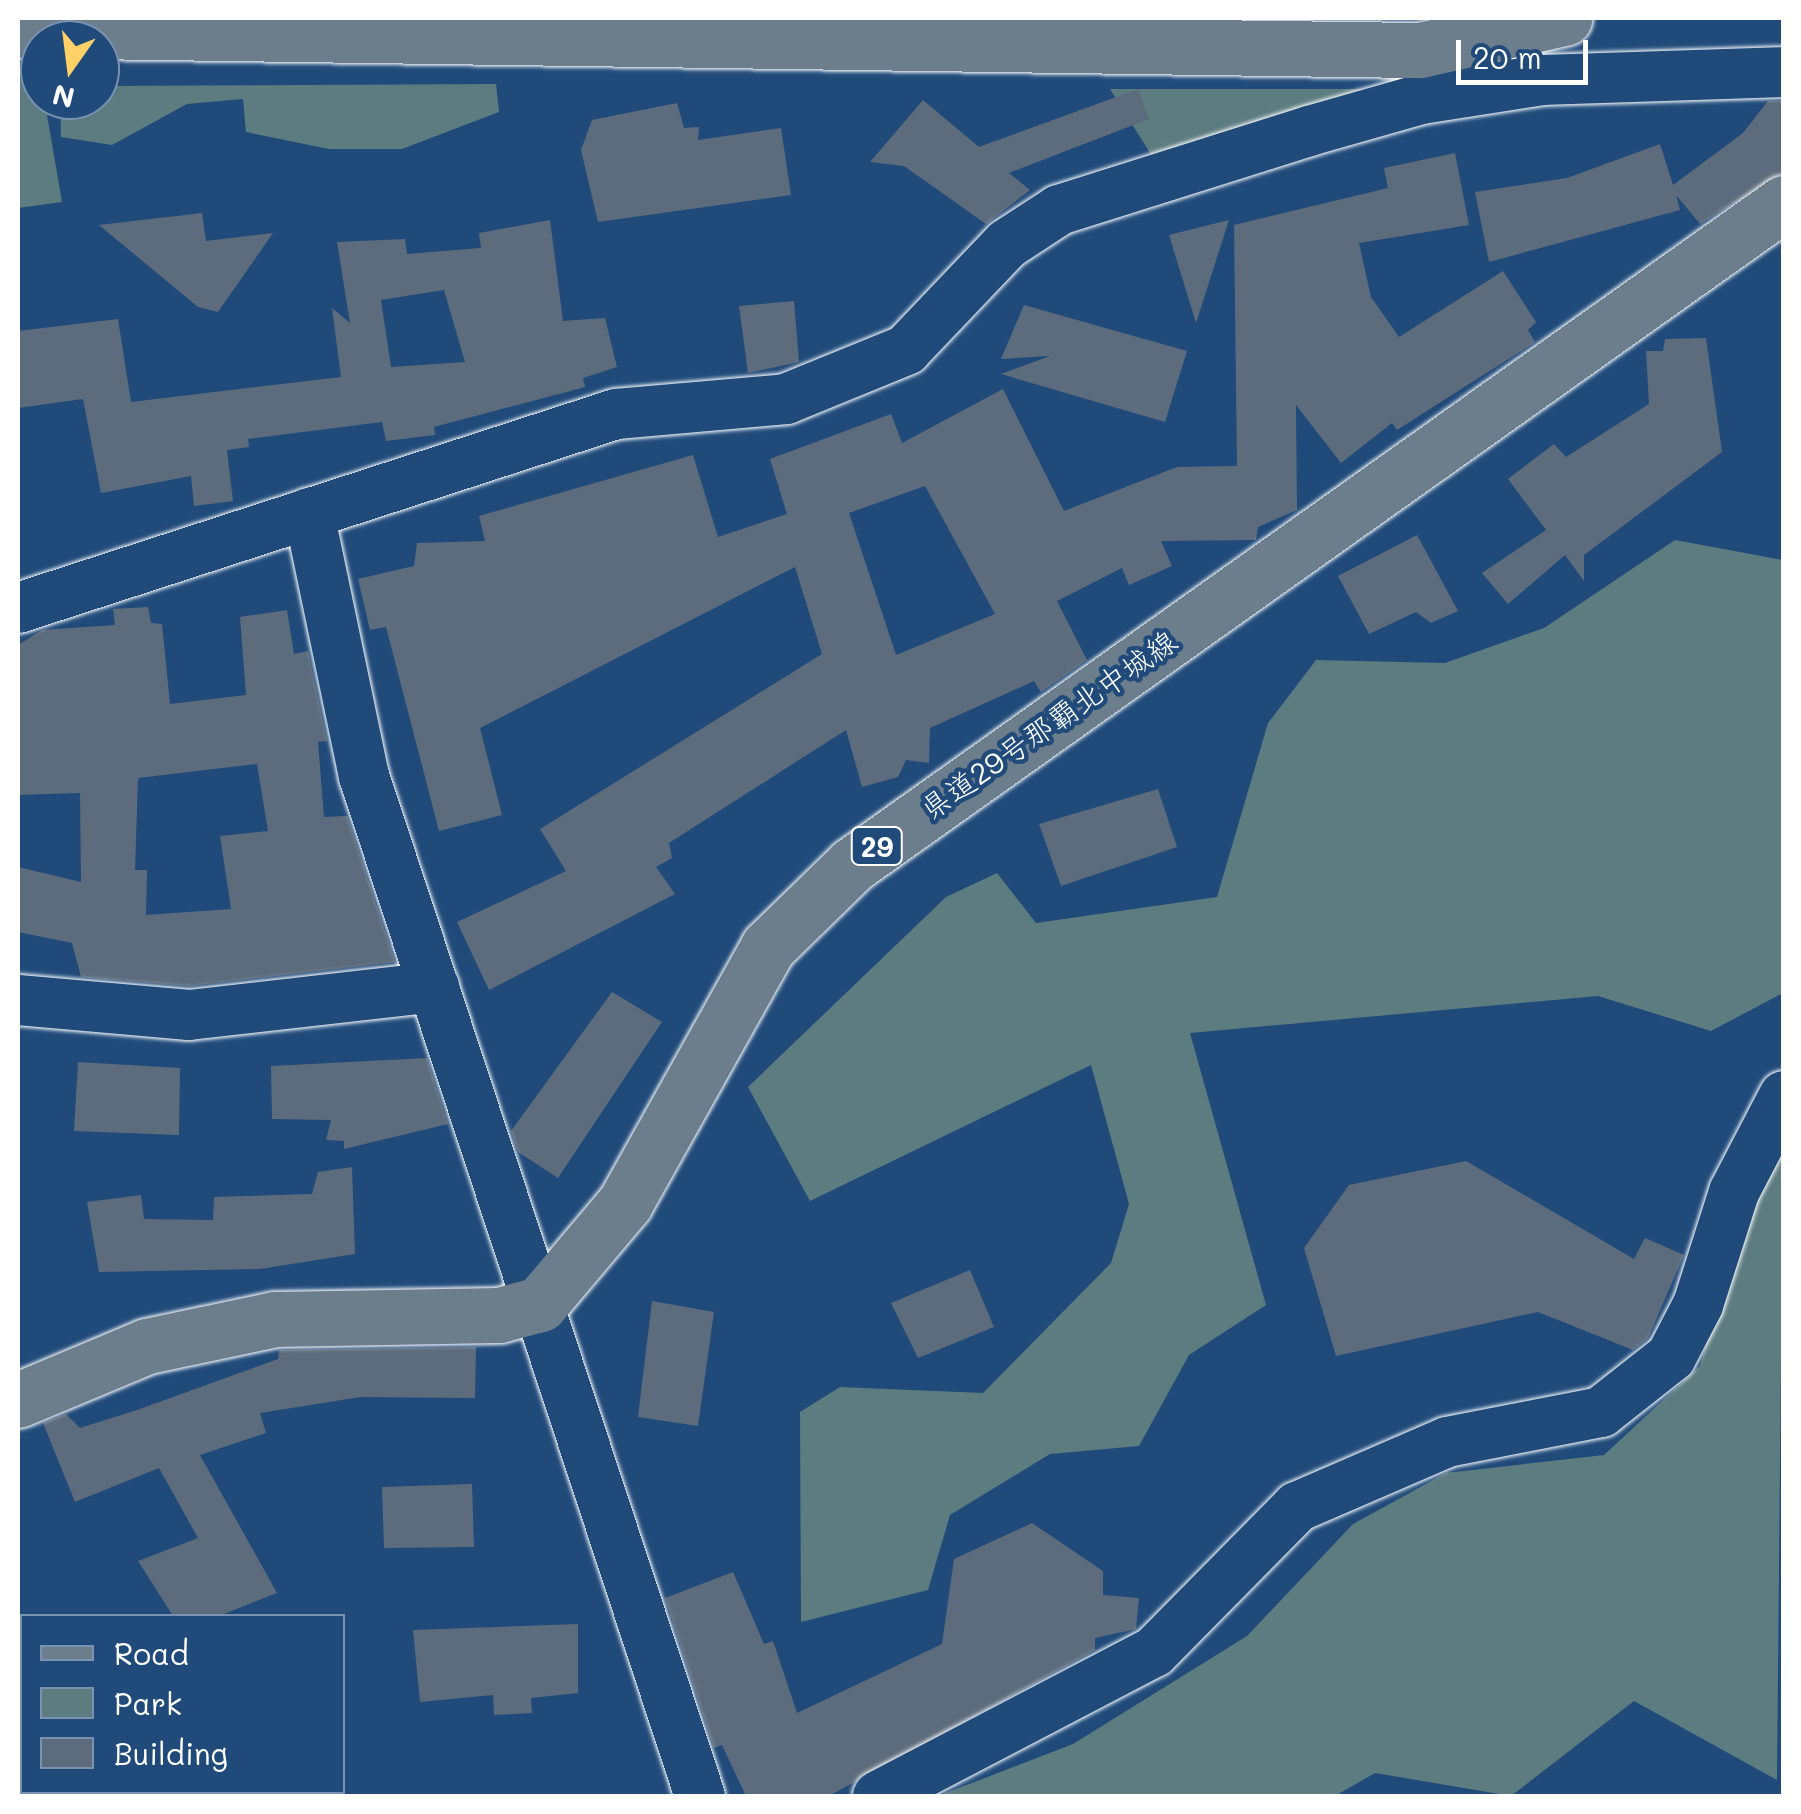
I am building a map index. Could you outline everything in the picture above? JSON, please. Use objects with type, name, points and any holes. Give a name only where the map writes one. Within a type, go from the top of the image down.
[{"type":"main road","points":[[18,30],[1420,74],[1546,22]]},
{"type":"main road","name":"県道29号那覇北中城線","points":[[540,1304],[625,1202],[768,947],[852,865],[1784,203]]},
{"type":"main road","points":[[18,1400],[147,1346],[275,1319],[499,1314],[540,1304]]},
{"type":"street","points":[[1543,80],[1546,22]]},
{"type":"street","points":[[18,608],[616,414],[786,399],[906,350],[1007,244],[1059,210],[1420,74],[1543,80],[1784,72]]},
{"type":"street","points":[[309,513],[364,776],[700,1796]]},
{"type":"street","points":[[18,1000],[189,1015],[434,987]]},
{"type":"street","points":[[878,1796],[1154,1652],[1297,1507],[1448,1442],[1601,1412],[1671,1356],[1698,1305],[1734,1192],[1784,1096]]},
{"type":"green space","points":[[18,75],[20,120],[48,120],[62,202],[18,208]]},
{"type":"green space","points":[[496,84],[499,112],[402,149],[329,149],[246,132],[243,99],[187,104],[112,145],[61,137],[61,120],[120,120],[120,86]]},
{"type":"green space","points":[[1110,89],[1391,89],[1155,161]]},
{"type":"green space","points":[[1675,540],[1783,560],[1783,993],[1711,1031],[1598,996],[1190,1033],[1266,1305],[1189,1355],[1139,1446],[1050,1454],[950,1515],[928,1590],[801,1622],[800,1412],[840,1387],[983,1393],[1111,1263],[1129,1204],[1091,1065],[810,1201],[748,1087],[946,897],[997,873],[1036,923],[1217,897],[1268,723],[1316,660],[1445,663],[1544,628]]},
{"type":"green space","points":[[1783,1146],[1777,1780],[1634,1701],[1511,1796],[1375,1773],[1335,1796],[938,1796],[1073,1744],[1247,1636],[1353,1524],[1446,1473],[1604,1455],[1700,1366],[1748,1193]]},
{"type":"building","points":[[1138,89],[1149,119],[1009,173],[1030,190],[986,224],[904,166],[870,162],[923,100],[979,147]]},
{"type":"building","points":[[1768,101],[1784,101],[1784,172],[1700,224],[1676,195],[1680,210],[1489,262],[1475,192],[1567,178],[1660,144],[1673,185],[1743,133]]},
{"type":"building","points":[[677,103],[684,128],[699,127],[698,140],[781,128],[791,195],[598,222],[581,150],[592,120]]},
{"type":"building","points":[[1455,153],[1469,225],[1359,243],[1371,297],[1399,337],[1503,271],[1536,322],[1528,330],[1535,342],[1397,430],[1392,423],[1341,463],[1296,405],[1297,510],[1258,527],[1256,540],[1161,541],[1172,566],[1129,585],[1122,568],[1057,601],[1087,660],[1041,692],[1034,681],[930,728],[929,763],[906,760],[898,777],[862,787],[846,730],[669,843],[672,858],[656,867],[675,894],[489,990],[457,922],[566,871],[540,829],[822,654],[795,567],[480,728],[502,815],[439,831],[386,627],[370,630],[358,579],[414,566],[417,543],[485,541],[479,516],[693,455],[718,537],[787,514],[770,459],[891,414],[902,443],[1003,389],[1064,511],[1177,467],[1237,466],[1234,225],[1388,188],[1384,168]],"holes":[[[925,486],[995,614],[896,655],[849,513]]]},
{"type":"building","points":[[202,213],[206,241],[273,233],[218,312],[198,307],[99,225]]},
{"type":"building","points":[[550,220],[563,321],[605,318],[617,367],[583,378],[585,387],[434,427],[435,435],[386,441],[382,422],[248,439],[249,447],[227,450],[233,501],[194,506],[191,476],[101,493],[83,399],[18,408],[18,331],[118,319],[131,402],[341,377],[332,308],[350,323],[337,242],[405,239],[407,254],[481,248],[479,233]],"holes":[[[444,290],[465,362],[391,367],[381,300]]]},
{"type":"building","points":[[1229,220],[1196,323],[1169,235]]},
{"type":"building","points":[[794,301],[799,362],[748,373],[739,306]]},
{"type":"building","points":[[1024,305],[1187,351],[1165,422],[1001,374],[1050,356],[1001,359]]},
{"type":"building","points":[[1706,338],[1722,452],[1584,555],[1584,581],[1565,555],[1508,604],[1482,573],[1546,530],[1508,479],[1554,444],[1566,457],[1649,404],[1646,351],[1663,351],[1665,339]]},
{"type":"building","points":[[1417,535],[1458,611],[1431,623],[1416,612],[1369,634],[1338,576]]},
{"type":"building","points":[[148,607],[151,623],[162,624],[170,704],[246,695],[240,617],[287,610],[294,654],[308,651],[327,741],[318,742],[324,817],[347,816],[395,962],[189,986],[81,977],[72,943],[18,932],[18,867],[81,882],[80,793],[18,795],[18,645],[42,630],[115,625],[113,609]],"holes":[[[257,764],[268,831],[220,836],[231,909],[146,915],[147,870],[135,870],[138,778]]]},
{"type":"building","points":[[1158,789],[1177,847],[1061,886],[1039,824]]},
{"type":"building","points":[[612,992],[662,1022],[558,1178],[518,1152],[511,1131]]},
{"type":"building","points":[[427,1058],[448,1124],[344,1149],[344,1141],[326,1140],[331,1120],[272,1119],[271,1066]]},
{"type":"building","points":[[78,1062],[180,1068],[179,1135],[74,1131]]},
{"type":"building","points":[[1466,1161],[1634,1259],[1645,1238],[1684,1255],[1648,1338],[1633,1350],[1538,1312],[1336,1356],[1304,1248],[1349,1185]]},
{"type":"building","points":[[352,1167],[355,1254],[260,1269],[99,1272],[87,1202],[141,1195],[144,1219],[213,1220],[214,1197],[312,1194],[318,1172]]},
{"type":"building","points":[[970,1270],[994,1327],[918,1358],[891,1303]]},
{"type":"building","points":[[652,1301],[714,1312],[698,1426],[638,1417]]},
{"type":"building","points":[[476,1347],[475,1398],[361,1397],[260,1413],[266,1433],[200,1455],[277,1593],[224,1614],[172,1614],[138,1561],[198,1538],[159,1468],[75,1502],[43,1423],[66,1414],[80,1428],[278,1359],[279,1350]]},
{"type":"building","points":[[472,1484],[474,1547],[384,1548],[382,1487]]},
{"type":"building","points":[[1032,1523],[1103,1571],[1103,1595],[1139,1598],[1136,1629],[1095,1638],[1095,1650],[829,1796],[746,1796],[722,1745],[714,1748],[665,1598],[733,1572],[764,1644],[773,1641],[797,1713],[942,1644],[954,1559]]},
{"type":"building","points":[[578,1624],[578,1693],[531,1698],[532,1713],[494,1715],[493,1695],[420,1702],[413,1630]]}]
